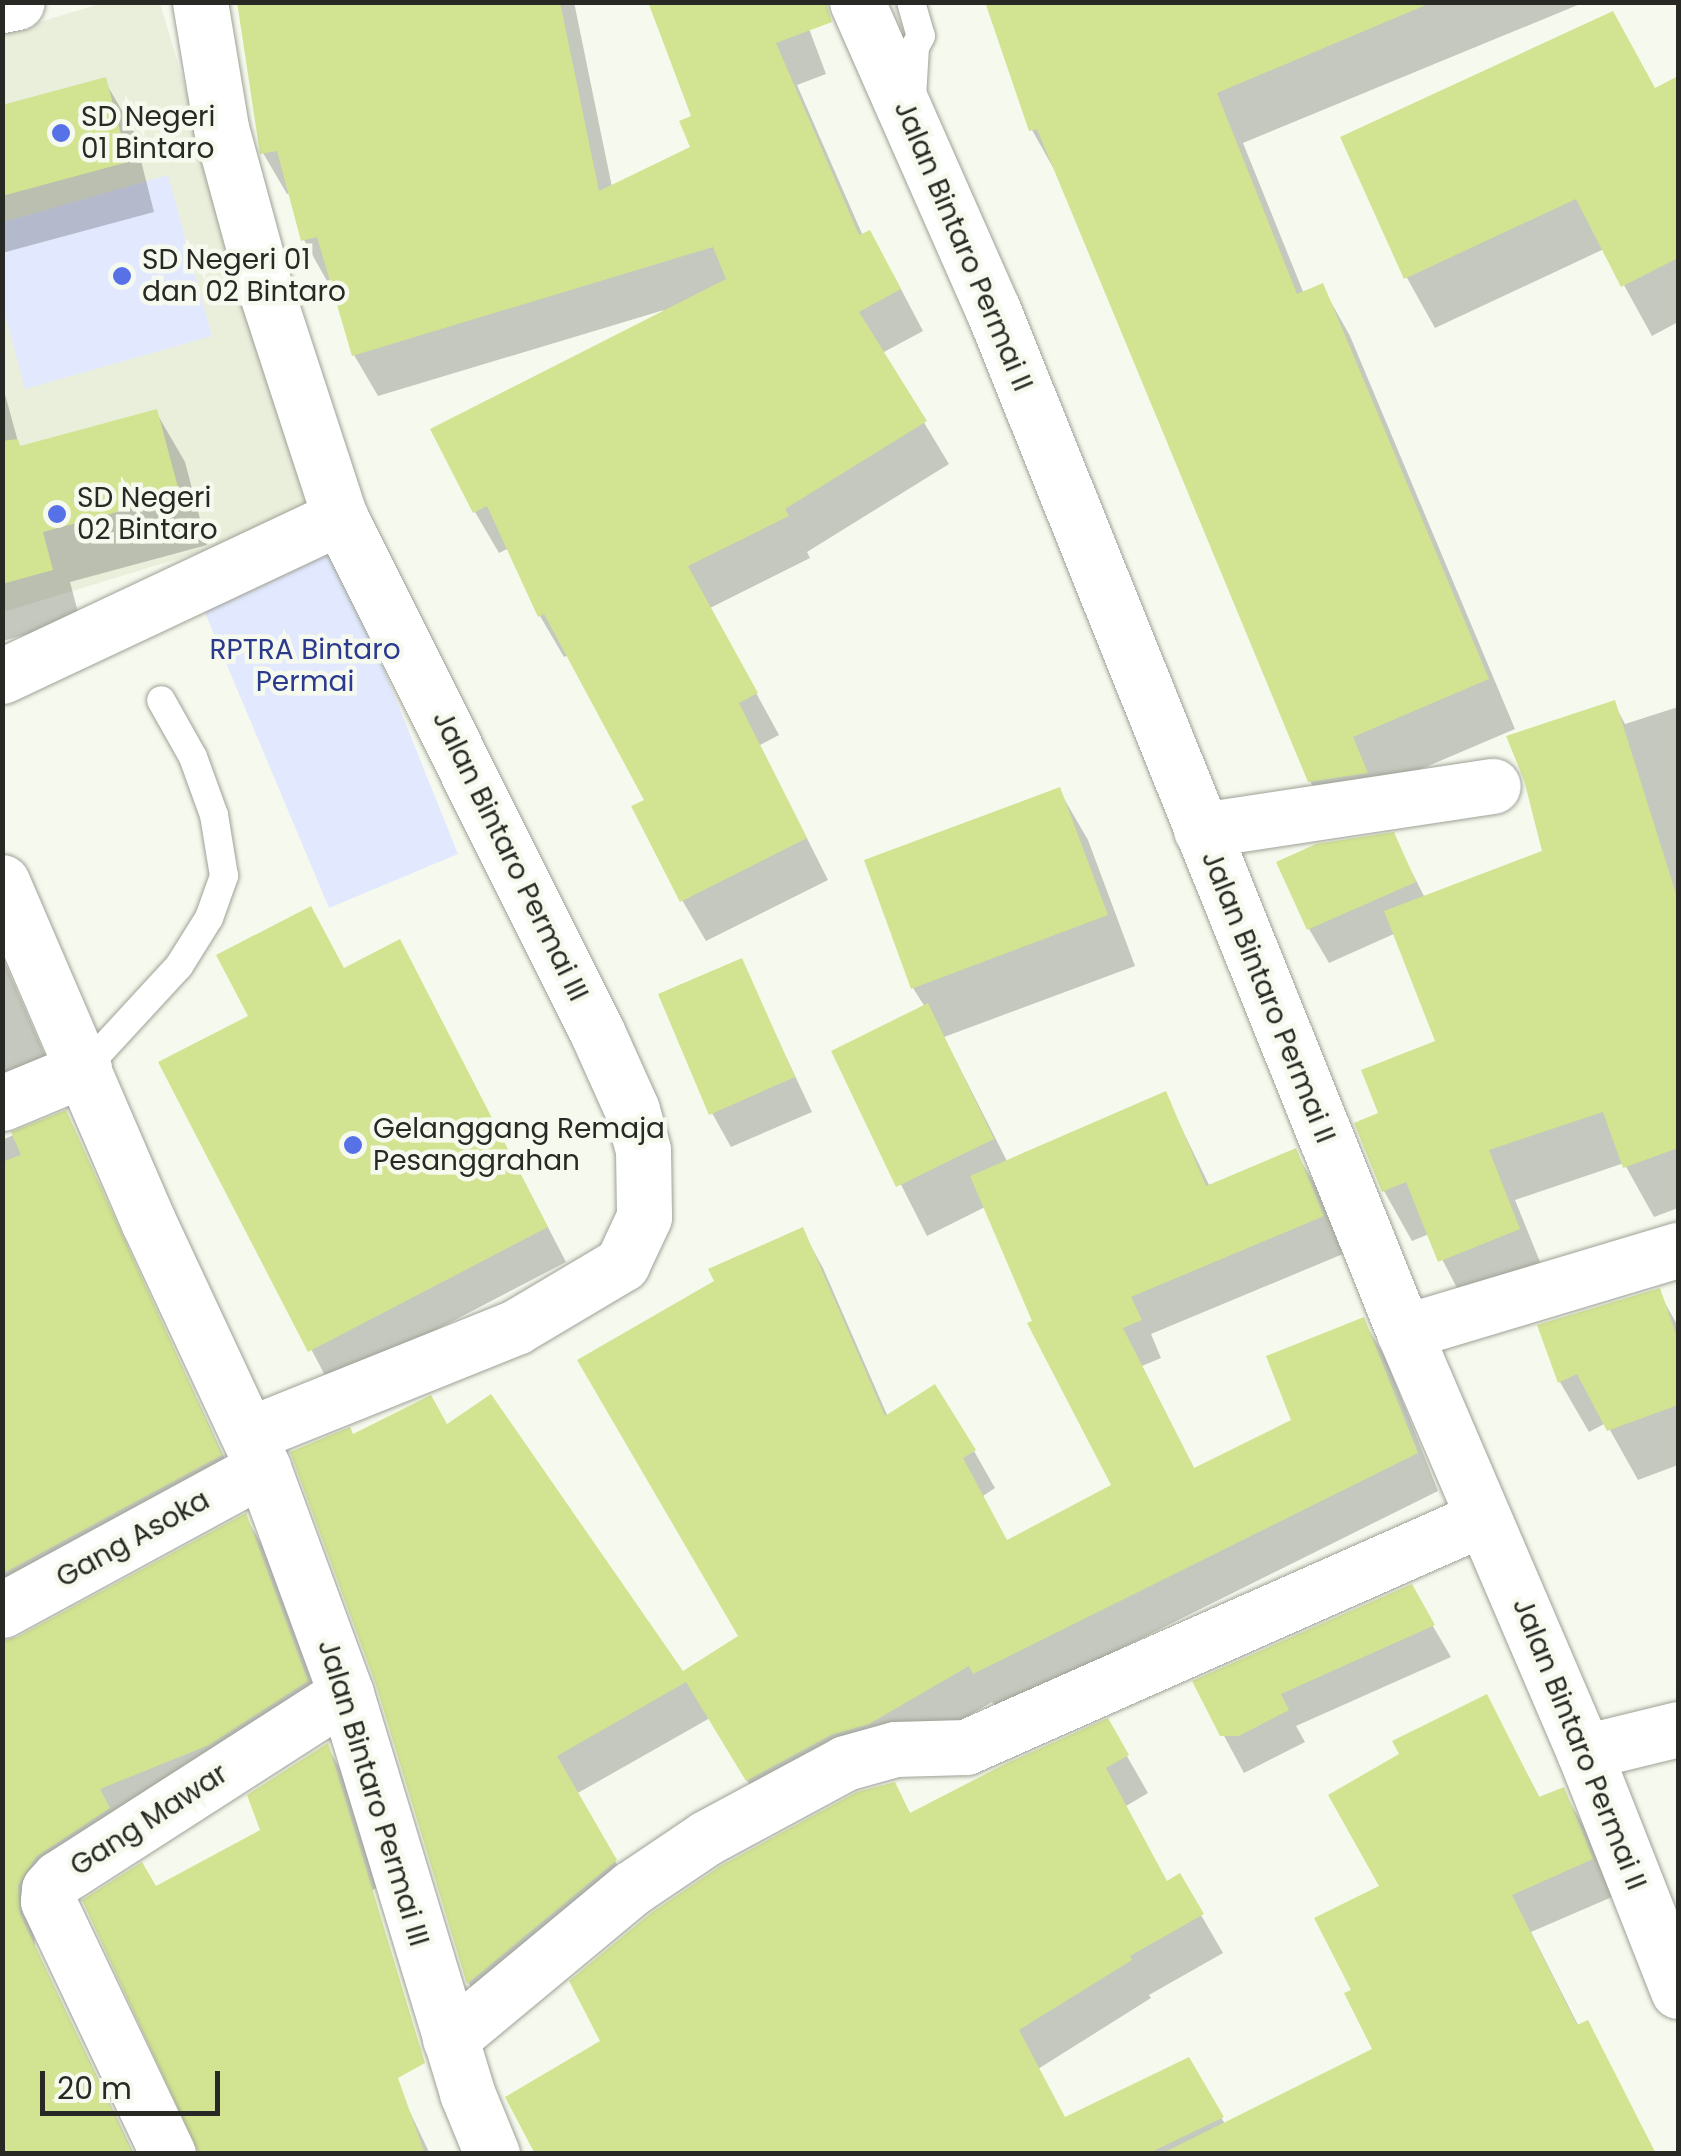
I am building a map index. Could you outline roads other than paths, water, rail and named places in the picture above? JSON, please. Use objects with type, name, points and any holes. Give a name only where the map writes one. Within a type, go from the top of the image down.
[{"type":"street","points":[[2,5],[18,2]]},
{"type":"street","name":"Jalan Bintaro Permai III","points":[[200,2],[220,128],[264,285],[340,517],[504,840],[625,1095],[643,1150],[644,1218],[622,1264],[516,1327],[256,1451]]},
{"type":"street","name":"Jalan Bintaro Permai II","points":[[857,2],[993,310],[1404,1332],[1584,1752],[1678,1991]]},
{"type":"street","points":[[2,676],[340,517]]},
{"type":"street","points":[[1200,830],[1493,786]]},
{"type":"street","name":"Jalan Bintaro Permai III","points":[[2,882],[149,1222],[256,1451],[346,1694],[450,2039],[492,2154]]},
{"type":"street","points":[[2,1104],[84,1069]]},
{"type":"street","points":[[1404,1332],[1678,1250]]},
{"type":"street","name":"Gang Asoka","points":[[2,1610],[256,1451]]},
{"type":"street","points":[[450,2039],[632,1888],[706,1838],[845,1763],[895,1749],[966,1747],[1483,1518]]},
{"type":"street","name":"Gang Mawar","points":[[168,2154],[48,1901],[49,1889],[58,1878],[346,1694]]},
{"type":"street","points":[[1584,1752],[1678,1728]]},
{"type":"lane","points":[[910,120],[915,47],[921,36],[911,2]]},
{"type":"lane","points":[[84,1069],[179,966],[209,918],[224,876],[214,815],[193,757],[161,700]]},
{"type":"place","name":"SD Negeri 01 Bintaro","points":[[61,133]]},
{"type":"place","name":"SD Negeri 01 dan 02 Bintaro","points":[[122,276]]},
{"type":"place","name":"SD Negeri 02 Bintaro","points":[[57,514]]},
{"type":"place","name":"Gelanggang Remaja Pesanggrahan","points":[[353,1145]]},
{"type":"park label","name":"RPTRA Bintaro Permai","points":[[305,666]]}]
